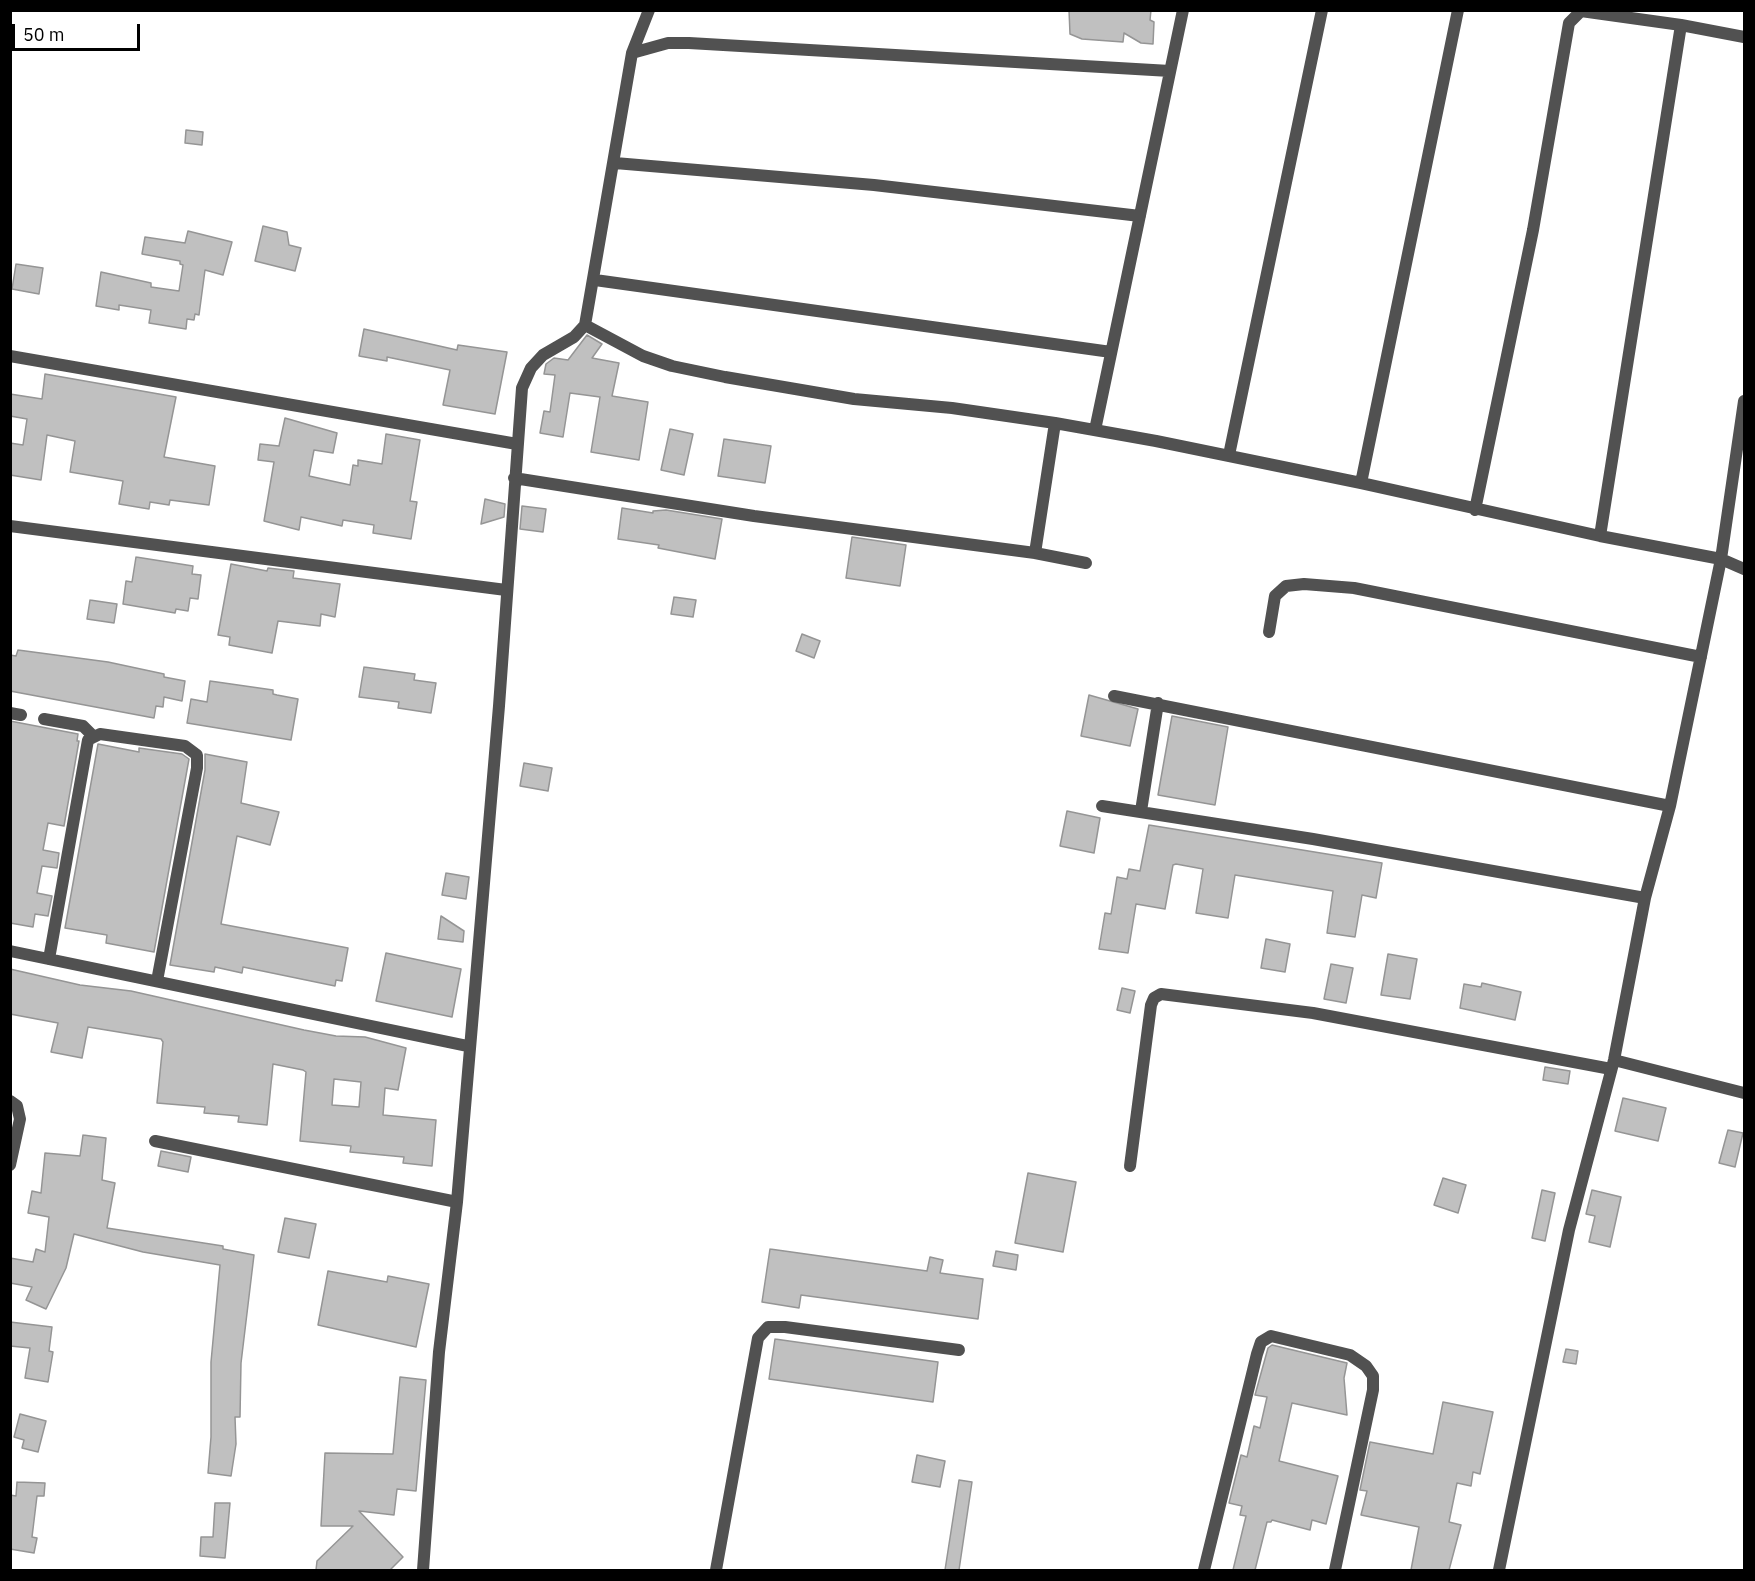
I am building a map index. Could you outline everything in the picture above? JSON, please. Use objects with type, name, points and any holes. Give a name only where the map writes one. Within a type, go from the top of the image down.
[{"type":"street","points":[[423,1570],[439,1352],[456,1202],[499,706],[522,388],[531,368],[543,355],[574,337],[585,325],[615,164],[632,53],[649,10]]},
{"type":"street","points":[[1095,430],[1183,10]]},
{"type":"street","points":[[1229,454],[1322,10]]},
{"type":"street","points":[[1361,483],[1458,10]]},
{"type":"street","points":[[1475,510],[1533,230],[1569,23],[1581,11],[1681,25],[1744,37]]},
{"type":"street","points":[[1600,536],[1681,25]]},
{"type":"street","points":[[632,53],[668,43],[688,43],[1170,71]]},
{"type":"street","points":[[615,164],[874,185],[1140,216]]},
{"type":"street","points":[[595,279],[1111,352]]},
{"type":"street","points":[[585,325],[643,356],[672,366],[777,387],[854,399],[952,408],[1055,423],[1229,454],[1475,510],[1721,560],[1744,569]]},
{"type":"street","points":[[10,356],[517,444]]},
{"type":"street","points":[[1499,1570],[1569,1230],[1612,1065],[1645,898],[1670,806],[1721,560],[1744,401]]},
{"type":"street","points":[[1035,553],[1055,423]]},
{"type":"street","points":[[514,478],[754,516],[1035,553],[1086,563]]},
{"type":"street","points":[[10,526],[506,590]]},
{"type":"street","points":[[1269,632],[1275,596],[1286,586],[1304,584],[1354,588],[1701,657]]},
{"type":"street","points":[[1114,696],[1670,806]]},
{"type":"street","points":[[1141,811],[1158,704]]},
{"type":"street","points":[[44,719],[82,726],[94,737]]},
{"type":"street","points":[[49,959],[88,740],[100,734],[185,746],[197,754],[197,768],[157,981]]},
{"type":"street","points":[[1102,806],[1645,898]]},
{"type":"street","points":[[10,951],[468,1046]]},
{"type":"street","points":[[1130,1166],[1151,1005],[1154,998],[1161,994],[1313,1013],[1612,1065],[1744,1093]]},
{"type":"street","points":[[10,1101],[17,1106],[20,1119],[10,1165]]},
{"type":"street","points":[[155,1141],[456,1202]]},
{"type":"street","points":[[716,1570],[758,1338],[768,1327],[785,1327],[959,1350]]},
{"type":"street","points":[[1204,1570],[1257,1354],[1262,1342],[1271,1335],[1350,1355],[1366,1366],[1373,1376],[1373,1390],[1335,1570]]},
{"type":"building","points":[[1069,10],[1151,10],[1150,20],[1154,22],[1153,44],[1141,43],[1124,33],[1123,42],[1082,39],[1070,34]]},
{"type":"building","points":[[186,130],[203,132],[202,145],[185,143]]},
{"type":"building","points":[[263,226],[287,232],[289,245],[301,248],[295,271],[255,261]]},
{"type":"building","points":[[188,231],[232,242],[223,275],[205,270],[199,315],[195,314],[194,320],[187,319],[186,329],[149,323],[151,310],[119,305],[119,310],[96,306],[101,272],[151,283],[151,287],[179,291],[183,265],[180,261],[142,254],[145,237],[185,243]]},
{"type":"building","points":[[16,264],[43,268],[39,294],[12,289]]},
{"type":"building","points":[[364,329],[457,350],[458,345],[507,352],[495,414],[443,405],[450,370],[387,357],[387,361],[359,356]]},
{"type":"building","points":[[587,335],[602,344],[592,358],[619,363],[612,396],[648,402],[639,460],[591,452],[600,397],[570,393],[563,437],[540,433],[544,411],[550,412],[555,375],[544,374],[546,364],[554,358],[568,360]]},
{"type":"building","points":[[45,374],[176,397],[164,457],[215,466],[209,505],[170,500],[169,505],[150,502],[149,509],[119,504],[123,481],[70,472],[75,441],[47,435],[41,480],[10,475],[10,443],[23,445],[27,419],[10,416],[10,394],[42,399]]},
{"type":"building","points":[[285,418],[337,433],[333,453],[314,450],[309,476],[350,485],[353,465],[358,466],[358,460],[382,464],[386,434],[420,440],[410,501],[417,502],[411,539],[373,533],[374,525],[343,520],[342,526],[301,517],[299,530],[264,521],[274,462],[258,460],[260,444],[279,446]]},
{"type":"building","points":[[670,429],[693,434],[684,475],[661,470]]},
{"type":"building","points":[[724,439],[771,446],[765,483],[718,476]]},
{"type":"building","points":[[485,499],[505,504],[504,517],[481,524]]},
{"type":"building","points":[[522,506],[546,509],[543,532],[520,529]]},
{"type":"building","points":[[622,508],[653,513],[653,511],[666,510],[722,519],[715,559],[658,548],[659,545],[618,539]]},
{"type":"building","points":[[852,537],[906,545],[900,586],[846,578]]},
{"type":"building","points":[[136,557],[193,566],[192,574],[201,575],[198,599],[190,598],[188,611],[176,609],[175,613],[123,604],[126,581],[132,582]]},
{"type":"building","points":[[231,564],[267,571],[268,568],[294,571],[293,578],[340,584],[335,617],[321,614],[320,626],[278,621],[272,653],[229,645],[230,637],[218,635]]},
{"type":"building","points":[[674,597],[696,600],[693,617],[671,614]]},
{"type":"building","points":[[90,600],[117,604],[114,623],[87,619]]},
{"type":"building","points":[[802,634],[820,641],[814,658],[796,651]]},
{"type":"building","points":[[18,650],[108,662],[164,674],[164,677],[185,681],[182,701],[164,697],[163,707],[156,706],[154,718],[10,691],[10,655],[16,656]]},
{"type":"building","points":[[364,667],[415,674],[414,680],[436,683],[431,713],[398,708],[399,702],[359,697]]},
{"type":"building","points":[[210,681],[273,690],[273,694],[298,699],[291,740],[187,723],[191,699],[207,702]]},
{"type":"building","points":[[1089,695],[1138,709],[1130,746],[1081,736]]},
{"type":"building","points":[[1172,716],[1228,727],[1215,805],[1158,795]]},
{"type":"building","points":[[10,721],[78,734],[77,741],[79,741],[64,826],[48,823],[43,850],[59,853],[57,868],[42,866],[37,893],[52,896],[48,916],[35,914],[33,927],[10,923]]},
{"type":"building","points":[[98,744],[139,752],[139,748],[182,754],[189,759],[154,952],[106,943],[107,935],[65,928]]},
{"type":"building","points":[[205,754],[247,762],[241,803],[279,812],[270,845],[237,836],[221,924],[348,948],[342,981],[336,980],[335,986],[243,967],[242,973],[215,967],[214,972],[170,965],[205,770]]},
{"type":"building","points":[[524,763],[552,768],[548,791],[520,786]]},
{"type":"building","points":[[1067,811],[1100,818],[1094,853],[1060,846]]},
{"type":"building","points":[[1149,825],[1382,863],[1376,898],[1362,895],[1355,937],[1327,933],[1333,891],[1235,875],[1228,918],[1196,913],[1203,869],[1176,864],[1173,865],[1165,909],[1136,904],[1128,953],[1099,949],[1105,913],[1111,914],[1117,877],[1127,879],[1129,869],[1140,871]]},
{"type":"building","points":[[446,873],[469,877],[466,899],[442,895]]},
{"type":"building","points":[[441,916],[464,931],[463,942],[438,939]]},
{"type":"building","points":[[1266,939],[1290,944],[1285,972],[1261,968]]},
{"type":"building","points":[[386,953],[461,969],[452,1017],[376,1001]]},
{"type":"building","points":[[1388,954],[1417,959],[1410,999],[1381,995]]},
{"type":"building","points":[[1331,964],[1353,968],[1346,1003],[1324,999]]},
{"type":"building","points":[[10,969],[80,985],[131,991],[304,1030],[336,1036],[365,1037],[406,1048],[398,1090],[385,1088],[383,1115],[436,1120],[432,1166],[403,1163],[404,1157],[350,1152],[351,1146],[300,1141],[306,1072],[303,1070],[273,1064],[267,1125],[238,1122],[239,1116],[204,1113],[205,1107],[157,1103],[163,1042],[161,1039],[88,1027],[82,1058],[51,1052],[58,1023],[10,1014]],"holes":[[[334,1079],[361,1082],[359,1107],[332,1105]]]},
{"type":"building","points":[[1482,983],[1521,992],[1515,1020],[1460,1008],[1464,984],[1481,987]]},
{"type":"building","points":[[1122,988],[1135,991],[1130,1013],[1117,1010]]},
{"type":"building","points":[[1545,1067],[1570,1071],[1568,1084],[1543,1080]]},
{"type":"building","points":[[1623,1098],[1666,1108],[1658,1141],[1615,1131]]},
{"type":"building","points":[[1728,1130],[1743,1133],[1735,1167],[1719,1163]]},
{"type":"building","points":[[83,1135],[106,1138],[102,1180],[115,1183],[107,1228],[223,1246],[223,1249],[254,1255],[241,1363],[240,1417],[235,1417],[236,1444],[231,1476],[208,1473],[211,1437],[211,1362],[220,1265],[143,1252],[74,1234],[66,1268],[46,1309],[26,1300],[32,1287],[10,1283],[10,1258],[33,1262],[36,1249],[45,1252],[49,1217],[28,1213],[32,1191],[41,1193],[45,1153],[80,1156]]},
{"type":"building","points":[[161,1151],[191,1157],[188,1172],[158,1166]]},
{"type":"building","points":[[1028,1173],[1076,1182],[1063,1252],[1015,1243]]},
{"type":"building","points":[[1443,1178],[1466,1185],[1458,1213],[1434,1205]]},
{"type":"building","points":[[1542,1190],[1555,1193],[1545,1241],[1532,1238]]},
{"type":"building","points":[[1592,1190],[1621,1197],[1610,1247],[1589,1242],[1595,1216],[1586,1214]]},
{"type":"building","points":[[285,1218],[316,1224],[309,1258],[278,1252]]},
{"type":"building","points":[[770,1249],[927,1271],[930,1257],[943,1260],[940,1273],[983,1279],[978,1319],[801,1295],[799,1308],[762,1302]]},
{"type":"building","points":[[996,1251],[1018,1255],[1016,1270],[993,1266]]},
{"type":"building","points":[[328,1271],[387,1282],[388,1276],[429,1284],[416,1347],[318,1325]]},
{"type":"building","points":[[10,1322],[52,1327],[49,1351],[53,1352],[48,1382],[25,1378],[30,1348],[10,1346]]},
{"type":"building","points":[[775,1339],[938,1362],[933,1402],[769,1379]]},
{"type":"building","points":[[1272,1345],[1347,1363],[1344,1378],[1347,1415],[1292,1403],[1279,1461],[1338,1476],[1326,1524],[1312,1520],[1310,1530],[1272,1520],[1267,1522],[1255,1570],[1233,1570],[1246,1516],[1240,1515],[1242,1506],[1229,1503],[1241,1455],[1247,1457],[1254,1426],[1260,1428],[1267,1397],[1255,1395],[1268,1348]]},
{"type":"building","points":[[1566,1349],[1578,1351],[1576,1364],[1563,1362]]},
{"type":"building","points":[[400,1377],[426,1380],[416,1491],[397,1489],[394,1515],[359,1511],[403,1557],[390,1570],[316,1570],[317,1561],[353,1526],[321,1526],[325,1453],[393,1454]]},
{"type":"building","points":[[1443,1402],[1493,1412],[1480,1474],[1473,1472],[1471,1486],[1457,1483],[1449,1522],[1461,1525],[1449,1570],[1411,1570],[1419,1527],[1361,1515],[1367,1491],[1360,1490],[1370,1442],[1433,1454]]},
{"type":"building","points":[[20,1414],[46,1421],[38,1452],[22,1448],[24,1440],[14,1437]]},
{"type":"building","points":[[917,1455],[945,1461],[940,1487],[912,1482]]},
{"type":"building","points":[[959,1480],[972,1482],[959,1570],[945,1570]]},
{"type":"building","points":[[17,1482],[45,1483],[44,1496],[37,1496],[32,1537],[37,1538],[34,1553],[10,1549],[10,1495],[16,1496]]},
{"type":"building","points":[[215,1503],[230,1503],[225,1558],[200,1556],[201,1537],[213,1537]]}]
